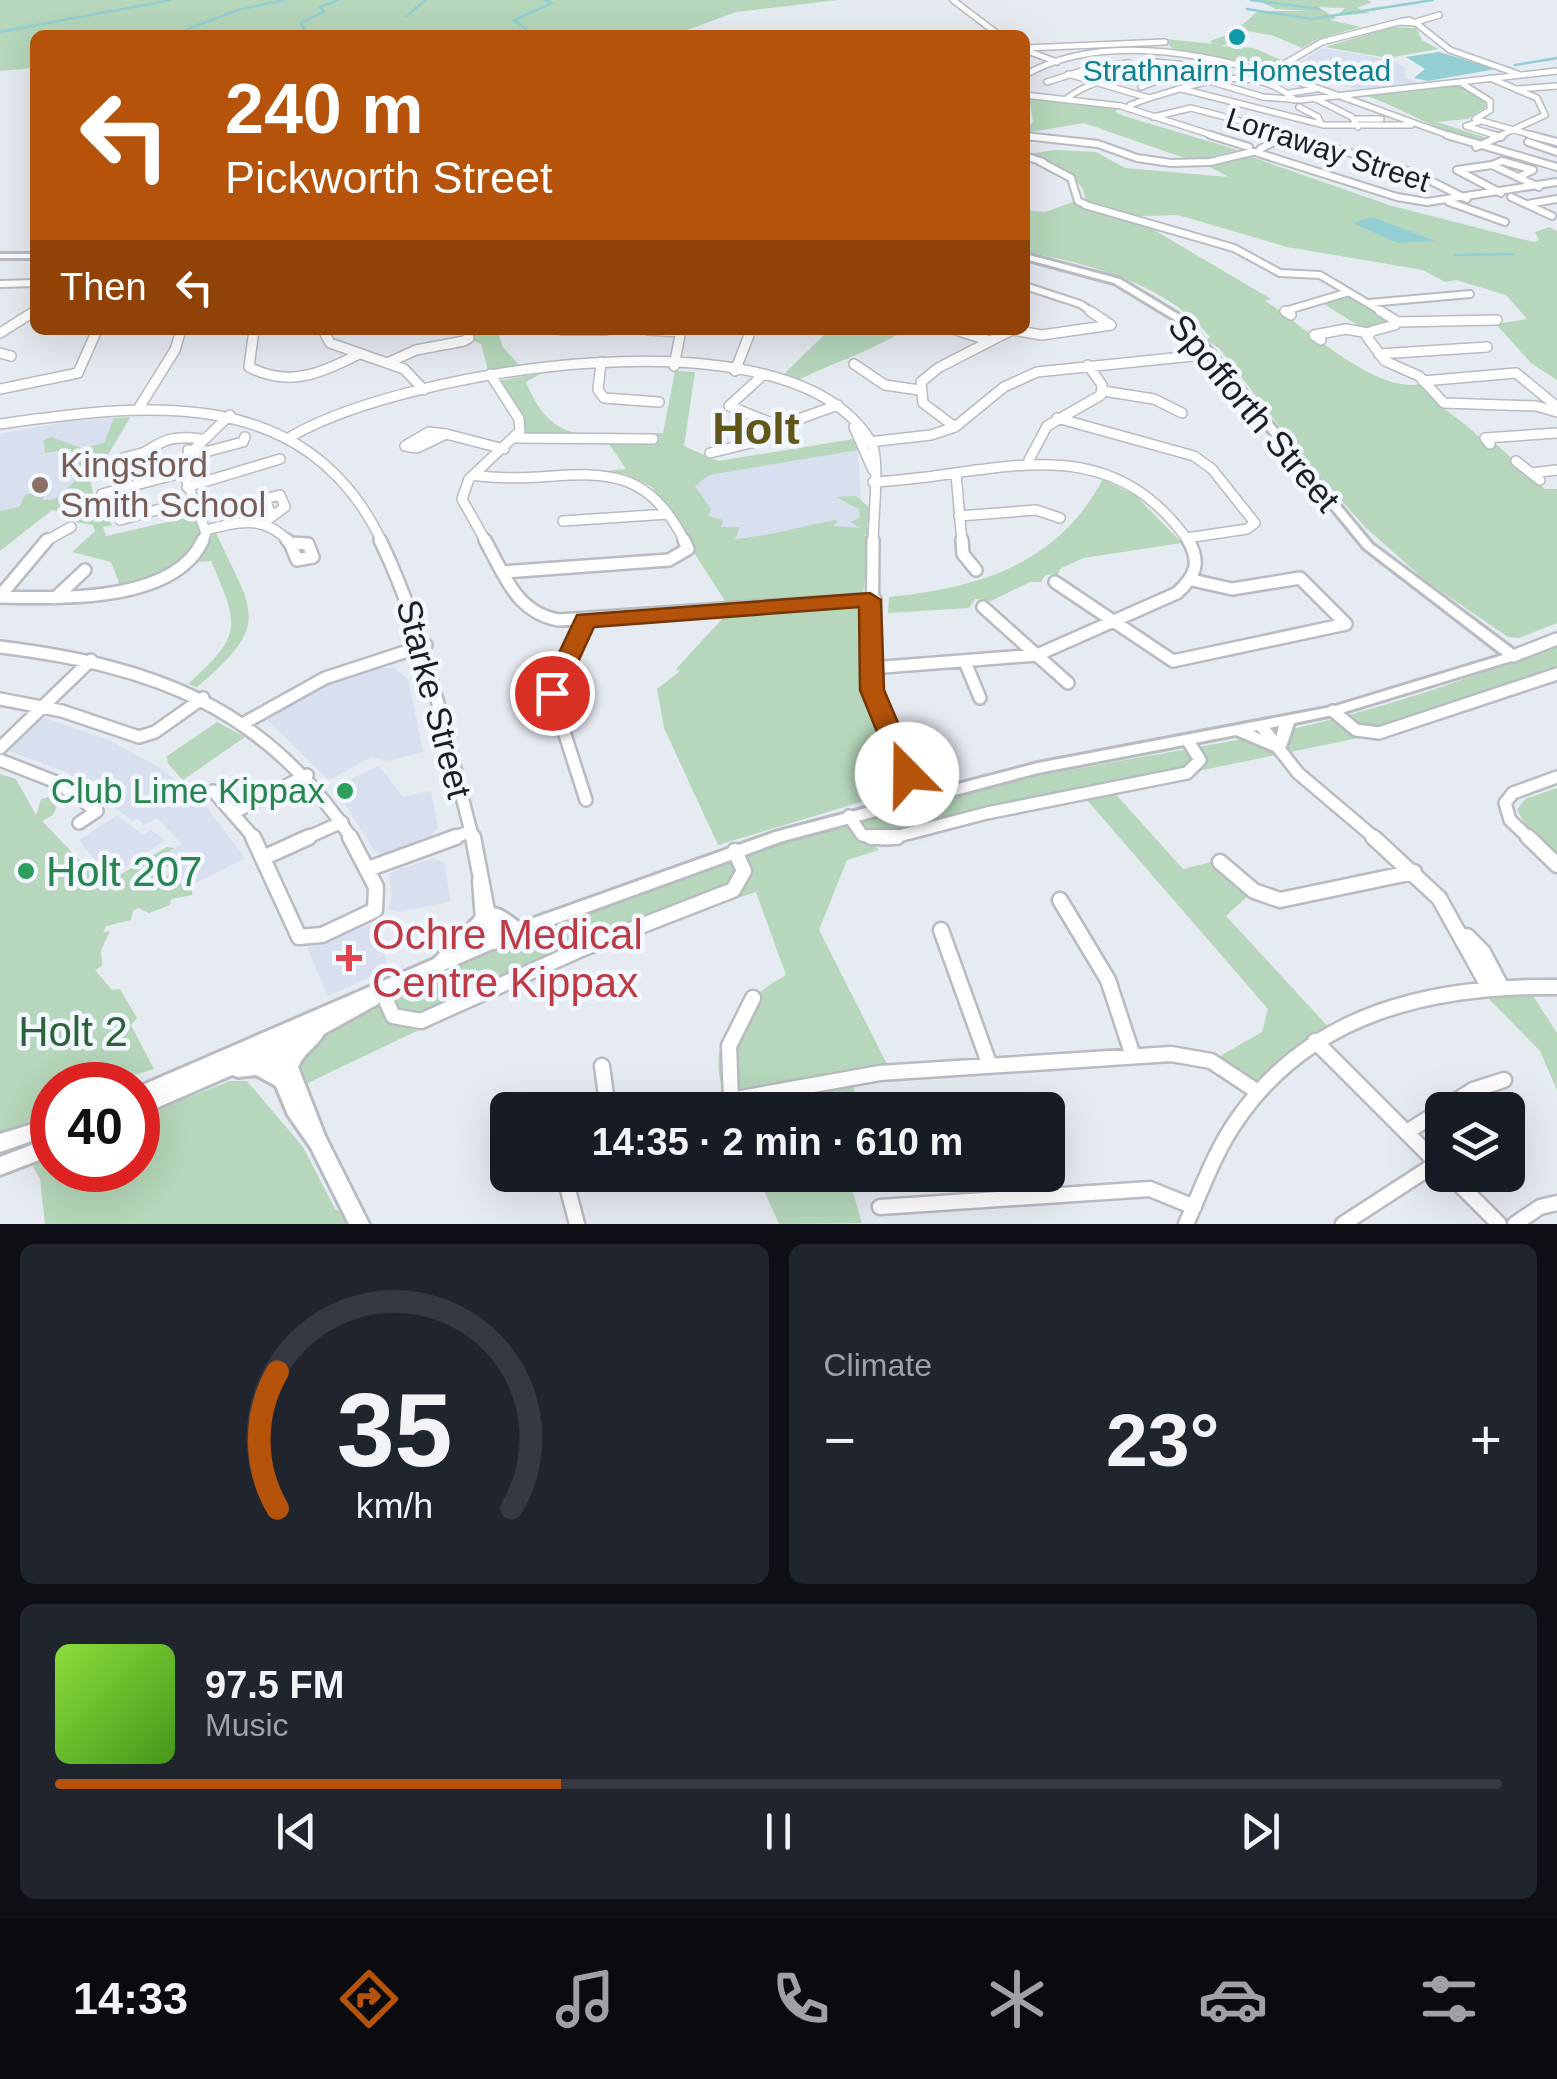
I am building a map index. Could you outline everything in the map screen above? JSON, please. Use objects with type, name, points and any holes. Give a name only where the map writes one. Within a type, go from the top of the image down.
[{"type":"main road","points":[[0,256],[30,256]]},
{"type":"main road","name":"Spofforth Street","points":[[1030,257],[1088,271],[1144,294],[1183,321],[1340,517],[1368,546],[1513,656]]},
{"type":"main road","points":[[1491,641],[1494,663]]},
{"type":"main road","points":[[272,1045],[518,930],[780,836],[946,790],[1333,711],[1513,656]]},
{"type":"main road","points":[[1240,731],[1278,745],[1287,722]]},
{"type":"main road","points":[[901,753],[922,776],[946,790]]},
{"type":"main road","points":[[892,804],[907,774]]},
{"type":"main road","points":[[436,967],[488,917],[518,930]]},
{"type":"main road","points":[[285,1074],[297,1050],[326,1025],[382,991]]},
{"type":"main road","points":[[160,1091],[326,1025]]},
{"type":"main road","points":[[272,1045],[358,1224]]},
{"type":"main road","points":[[178,1084],[246,1066],[285,1074]]},
{"type":"main road","points":[[0,1143],[30,1133]]},
{"type":"main road","points":[[0,1166],[30,1154]]},
{"type":"street","points":[[953,0],[992,30]]},
{"type":"street","points":[[1272,72],[1322,42],[1439,15]]},
{"type":"street","points":[[1405,23],[1418,24],[1430,18]]},
{"type":"street","points":[[1418,24],[1450,50],[1519,74]]},
{"type":"street","points":[[1058,52],[1102,43]]},
{"type":"street","points":[[1030,48],[1102,43],[1272,72],[1346,93],[1479,146],[1543,118],[1557,120]]},
{"type":"street","points":[[1030,48],[1143,44],[1200,73],[1200,67],[1216,70]]},
{"type":"street","points":[[1050,46],[1066,54]]},
{"type":"street","points":[[1030,50],[1059,63]]},
{"type":"street","points":[[1107,99],[1162,80],[1140,62],[1171,55]]},
{"type":"street","points":[[1066,99],[1075,91],[1101,83],[1154,76],[1171,55]]},
{"type":"street","points":[[1030,72],[1059,63],[1114,56],[1171,55],[1207,81],[1297,104],[1318,117],[1321,124]]},
{"type":"street","points":[[1030,81],[1059,63]]},
{"type":"street","points":[[1075,91],[1051,82],[1080,70],[1129,63]]},
{"type":"street","points":[[1097,66],[1142,87]]},
{"type":"street","points":[[1297,104],[1346,93],[1557,71]]},
{"type":"street","points":[[1068,74],[1149,98]]},
{"type":"street","points":[[1130,106],[1232,74],[1241,77],[1250,80],[1274,87],[1290,93],[1313,89],[1250,74],[1241,77]]},
{"type":"street","points":[[1489,78],[1540,100],[1543,118]]},
{"type":"street","points":[[1200,94],[1250,80]]},
{"type":"street","points":[[1460,83],[1490,101],[1490,110],[1475,119],[1556,141]]},
{"type":"street","points":[[1274,87],[1284,85]]},
{"type":"street","points":[[1518,90],[1555,87]]},
{"type":"street","points":[[1182,89],[1321,124],[1358,120],[1414,124]]},
{"type":"street","points":[[1290,93],[1297,104]]},
{"type":"street","points":[[1030,103],[1066,99],[1121,106],[1396,197],[1448,202],[1505,222]]},
{"type":"street","points":[[1315,99],[1358,120]]},
{"type":"street","name":"Lorraway Street","points":[[1153,117],[1196,102]]},
{"type":"street","points":[[1333,108],[1357,104]]},
{"type":"street","points":[[1346,106],[1358,120]]},
{"type":"street","name":"Lorraway Street","points":[[1187,108],[1290,133],[1412,173],[1467,199]]},
{"type":"street","points":[[1382,108],[1414,124],[1479,146],[1557,165]]},
{"type":"street","points":[[1453,120],[1501,137]]},
{"type":"street","points":[[1466,126],[1482,121]]},
{"type":"street","points":[[1030,137],[1098,144],[1155,161],[1198,164],[1231,157],[1290,133]]},
{"type":"street","points":[[1514,148],[1540,137]]},
{"type":"street","points":[[1528,142],[1557,152]]},
{"type":"street","points":[[1030,158],[1073,180],[1078,201],[1086,205],[1234,248],[1280,274],[1320,275],[1396,322]]},
{"type":"street","points":[[1518,177],[1533,170],[1502,161],[1457,171],[1555,216]]},
{"type":"street","points":[[1492,165],[1557,197]]},
{"type":"street","points":[[1448,202],[1544,189],[1557,182]]},
{"type":"street","points":[[1526,204],[1557,197]]},
{"type":"street","points":[[0,284],[30,283]]},
{"type":"street","points":[[1030,288],[1080,304],[1111,325],[1030,334]]},
{"type":"street","points":[[1285,311],[1350,292]]},
{"type":"street","points":[[1368,303],[1470,294]]},
{"type":"street","points":[[0,333],[30,314]]},
{"type":"street","points":[[1314,335],[1346,329],[1368,333],[1396,322],[1497,320]]},
{"type":"street","points":[[1368,333],[1389,364],[1424,380],[1516,373],[1549,397],[1554,411],[1452,405],[1438,399],[1424,380]]},
{"type":"street","points":[[0,390],[78,373],[95,335]]},
{"type":"street","points":[[140,406],[176,350],[180,335]]},
{"type":"street","points":[[253,335],[249,367],[259,372],[305,380],[358,354]]},
{"type":"street","points":[[326,335],[330,343],[408,371],[424,390]]},
{"type":"street","points":[[387,363],[409,352],[464,342],[468,335]]},
{"type":"street","points":[[670,365],[680,335]]},
{"type":"street","points":[[735,371],[749,335]]},
{"type":"street","points":[[971,335],[991,342]]},
{"type":"street","points":[[919,390],[931,372],[1003,335]]},
{"type":"street","points":[[1379,354],[1487,346]]},
{"type":"street","points":[[868,442],[931,435],[955,427],[1014,381],[1050,370],[1210,352]]},
{"type":"street","points":[[0,353],[11,356]]},
{"type":"street","points":[[601,364],[598,390],[604,398],[659,402]]},
{"type":"street","points":[[292,436],[424,390],[491,375],[601,364],[735,371],[799,386],[835,406],[868,442],[873,476],[876,695],[921,796]]},
{"type":"street","points":[[854,364],[885,385],[919,390]]},
{"type":"street","points":[[1088,365],[1103,392]]},
{"type":"street","points":[[491,375],[521,423],[517,438],[465,484],[462,498],[503,572],[530,611],[556,620],[585,620],[873,600]]},
{"type":"street","points":[[762,377],[728,406],[779,426],[835,406]]},
{"type":"street","points":[[919,390],[926,408],[955,427]]},
{"type":"street","points":[[1029,460],[1040,434],[1057,418],[1103,392],[1154,400],[1182,413]]},
{"type":"street","name":"Starke Street","points":[[0,424],[140,406],[230,414],[280,430],[305,444],[359,503],[396,566],[426,645],[493,942]]},
{"type":"street","points":[[0,597],[104,595],[170,571],[198,552],[206,530],[181,474],[180,463],[188,450],[230,414]]},
{"type":"street","points":[[1057,418],[1194,456],[1212,469],[1255,522],[1247,529],[1187,538]]},
{"type":"street","points":[[712,448],[772,440],[779,434],[779,426]]},
{"type":"street","points":[[280,430],[314,428]]},
{"type":"street","points":[[305,444],[314,428]]},
{"type":"street","points":[[446,434],[504,449]]},
{"type":"street","points":[[1485,438],[1557,434]]},
{"type":"street","points":[[142,452],[166,437],[201,439]]},
{"type":"street","points":[[517,438],[653,440]]},
{"type":"street","points":[[188,450],[202,452],[238,442]]},
{"type":"street","points":[[873,476],[956,474],[1029,460],[1064,464],[1122,482],[1148,499],[1187,538],[1197,560],[1192,580],[1177,592],[1037,655],[875,668]]},
{"type":"street","points":[[1516,461],[1536,476],[1557,470]]},
{"type":"street","points":[[187,486],[268,462]]},
{"type":"street","points":[[114,491],[181,474]]},
{"type":"street","points":[[956,474],[963,554],[976,570]]},
{"type":"street","points":[[474,475],[500,482],[625,477],[652,490],[687,545],[685,554],[678,558],[503,572]]},
{"type":"street","points":[[132,516],[193,500]]},
{"type":"street","points":[[960,516],[1036,510],[1060,518]]},
{"type":"street","points":[[563,521],[668,514]]},
{"type":"street","points":[[206,530],[268,519],[290,543]]},
{"type":"street","points":[[0,597],[29,556],[60,532]]},
{"type":"street","points":[[55,598],[78,576]]},
{"type":"street","points":[[1055,582],[1159,654],[1181,662],[1346,624],[1300,578],[1232,589],[1192,580]]},
{"type":"street","points":[[983,607],[1068,683]]},
{"type":"street","points":[[585,620],[555,683],[557,709],[586,800]]},
{"type":"street","points":[[1513,656],[1557,639]]},
{"type":"street","points":[[1491,641],[1529,650]]},
{"type":"street","points":[[246,722],[325,678],[426,645]]},
{"type":"street","points":[[0,647],[91,660],[202,698],[246,722],[307,775],[342,822],[379,896],[375,910],[358,921],[305,939],[296,932],[266,857],[235,812],[213,791]]},
{"type":"street","points":[[0,748],[91,660]]},
{"type":"street","points":[[965,662],[980,698]]},
{"type":"street","points":[[1333,711],[1356,730],[1379,733],[1557,674]]},
{"type":"street","points":[[0,698],[42,706],[138,737],[155,732],[202,698]]},
{"type":"street","points":[[1262,727],[1304,784],[1414,872],[1463,932],[1494,986]]},
{"type":"street","points":[[849,816],[862,835],[884,840],[1006,809],[1186,773],[1200,760],[1188,740]]},
{"type":"street","points":[[901,753],[907,774],[921,796]]},
{"type":"street","points":[[0,760],[56,782],[97,811],[80,823]]},
{"type":"street","points":[[235,812],[307,775]]},
{"type":"street","points":[[1557,777],[1513,793],[1504,803],[1510,820],[1557,865]]},
{"type":"street","points":[[266,857],[342,822]]},
{"type":"street","points":[[368,869],[469,832]]},
{"type":"street","points":[[382,991],[383,1004],[392,1018],[421,1021],[579,950],[734,890],[744,871],[734,852]]},
{"type":"street","points":[[1220,862],[1254,891],[1280,900],[1414,872]]},
{"type":"street","points":[[1060,900],[1108,980],[1133,1056]]},
{"type":"street","points":[[940,930],[990,1066]]},
{"type":"street","points":[[1186,1224],[1237,1120],[1258,1092],[1315,1041],[1382,1007],[1494,986],[1557,987]]},
{"type":"street","points":[[729,1092],[726,1050],[737,1022],[754,998]]},
{"type":"street","points":[[1315,1041],[1425,1150]]},
{"type":"street","points":[[774,1092],[880,1073],[1133,1056],[1199,1057],[1258,1092]]},
{"type":"street","points":[[602,1066],[606,1092]]},
{"type":"street","points":[[1407,1132],[1474,1090],[1504,1080]]},
{"type":"street","points":[[1343,1224],[1425,1179]]},
{"type":"street","points":[[880,1208],[1150,1189],[1194,1207]]},
{"type":"street","points":[[569,1192],[578,1224]]},
{"type":"street","points":[[1466,1192],[1499,1224]]},
{"type":"street","points":[[1515,1224],[1540,1207],[1557,1203]]},
{"type":"shaded area","points":[[1322,48],[1392,60],[1406,68],[1405,78],[1422,84],[1355,89],[1289,69]]},
{"type":"shaded area","name":"Kingsford Smith School","points":[[131,417],[98,472],[0,549],[0,434],[69,421]]},
{"type":"shaded area","points":[[858,450],[863,528],[714,540],[675,480]]},
{"type":"shaded area","points":[[370,668],[394,668],[408,679],[423,752],[387,761],[372,757],[329,780],[267,720],[320,688]]},
{"type":"shaded area","points":[[42,717],[111,741],[162,769],[204,804],[245,858],[186,888],[164,854],[182,844],[157,818],[144,825],[138,819],[133,821],[68,773],[7,750]]},
{"type":"shaded area","points":[[379,766],[403,797],[431,791],[438,828],[430,837],[382,854],[374,850],[334,787]]},
{"type":"shaded area","points":[[117,815],[143,835],[151,830],[165,840],[109,878],[79,840]]},
{"type":"shaded area","points":[[434,858],[445,863],[450,902],[398,912],[388,910],[392,896],[389,873]]},
{"type":"shaded area","name":"Ochre Medical Centre Kippax","points":[[371,924],[390,968],[328,996],[307,948]]},
{"type":"green space","points":[[0,0],[838,0],[736,12],[687,30],[30,30],[30,68],[0,71]]},
{"type":"green space","points":[[1256,0],[1372,2],[1357,8],[1370,13],[1337,16],[1345,8],[1318,7],[1336,18],[1330,20],[1360,27],[1318,39],[1302,48],[1274,36],[1237,29],[1258,11],[1311,11],[1276,9]]},
{"type":"green space","points":[[1392,27],[1416,28],[1422,40],[1438,49],[1388,58],[1325,47]]},
{"type":"green space","points":[[1224,36],[1239,40],[1221,46],[1254,48],[1281,60],[1272,65],[1174,51],[1165,39],[1213,44],[1210,41]]},
{"type":"green space","points":[[1461,84],[1484,99],[1486,107],[1467,119],[1437,122],[1490,139],[1462,136],[1362,95]]},
{"type":"green space","points":[[1030,97],[1119,108],[1115,112],[1124,116],[1238,150],[1193,161],[1084,123],[1030,132]]},
{"type":"green space","points":[[1096,152],[1125,168],[1229,177],[1206,165],[1246,155],[1392,206],[1534,242],[1539,240],[1535,232],[1549,227],[1557,231],[1557,380],[1531,363],[1496,324],[1527,319],[1506,295],[1456,280],[1445,282],[1423,270],[1287,247],[1178,215],[1139,216],[1087,203],[1082,187],[1068,173],[1030,153]]},
{"type":"green space","points":[[1073,202],[1137,220],[1271,299],[1265,301],[1359,367],[1401,384],[1420,384],[1486,445],[1497,445],[1545,489],[1557,489],[1557,623],[1519,638],[1508,637],[1426,581],[1365,527],[1304,458],[1219,348],[1206,340],[1210,337],[1193,319],[1173,303],[1127,279],[1030,253],[1030,210],[1045,212]]},
{"type":"green space","points":[[1345,295],[1389,323],[1364,329],[1322,303]]},
{"type":"green space","points":[[472,335],[499,335],[502,346],[520,366],[488,370],[481,344]]},
{"type":"green space","points":[[824,335],[896,335],[799,380],[783,375]]},
{"type":"green space","points":[[675,371],[695,372],[684,446],[718,461],[854,439],[858,450],[709,475],[695,486],[711,509],[708,516],[723,520],[721,527],[740,527],[735,539],[834,520],[838,522],[832,526],[860,528],[851,522],[860,517],[859,509],[836,497],[856,496],[871,509],[867,526],[871,535],[865,535],[869,544],[863,595],[727,604],[652,487],[624,474],[573,474],[626,469],[607,441],[525,442],[524,422],[498,381],[542,373],[526,382],[537,405],[565,429],[599,436],[663,433]]},
{"type":"green space","points":[[130,417],[106,458],[83,471],[70,449],[45,453],[44,440],[51,437],[82,448],[104,443],[114,418]]},
{"type":"green space","points":[[84,473],[90,480],[100,521],[109,519],[112,525],[103,527],[106,536],[194,516],[202,534],[174,568],[125,585],[120,585],[111,562],[72,552],[95,531],[93,525],[75,522],[78,515],[52,510],[0,551],[0,511],[19,507],[26,494],[45,492],[43,500],[55,499]]},
{"type":"green space","points":[[1103,479],[1136,496],[1182,543],[1083,558],[1060,569],[1058,574],[1045,575],[1041,582],[1030,582],[991,601],[975,599],[969,608],[888,613],[889,597],[986,578],[1041,550],[1085,508]]},
{"type":"green space","points":[[215,531],[239,581],[249,616],[237,647],[197,687],[188,684],[218,653],[231,629],[227,601],[211,561],[194,562]]},
{"type":"green space","points":[[857,606],[870,700],[894,792],[718,845],[664,728],[657,689],[680,671],[676,669],[722,619],[794,608]]},
{"type":"green space","points":[[1557,644],[1557,668],[1462,704],[1374,729],[1363,737],[1111,789],[1183,869],[1211,862],[1252,892],[1226,916],[1333,1032],[1258,1092],[1213,1060],[1262,1032],[1268,1009],[1080,792],[868,839],[879,850],[847,860],[819,930],[887,1064],[884,1078],[855,1082],[854,1092],[725,1092],[718,1068],[726,1031],[751,1000],[786,975],[756,892],[583,957],[304,1085],[296,1066],[329,1028],[375,1000],[698,871],[813,832],[968,791],[1326,721],[1482,673]]},
{"type":"green space","points":[[217,722],[245,737],[183,780],[168,764],[167,756]]},
{"type":"green space","name":"Holt 2","points":[[0,774],[16,779],[36,815],[41,799],[49,797],[58,803],[53,815],[42,821],[95,876],[113,879],[167,847],[175,848],[164,854],[171,865],[160,870],[162,879],[171,873],[186,889],[192,889],[192,895],[171,899],[170,905],[149,913],[138,908],[131,920],[106,926],[103,932],[110,931],[101,950],[102,966],[95,970],[112,990],[120,989],[137,1018],[131,1025],[150,1062],[30,1062],[30,1123],[0,1132]]},
{"type":"green space","points":[[1557,788],[1557,852],[1525,824],[1517,810],[1525,799]]},
{"type":"green space","points":[[1485,995],[1533,996],[1557,1033],[1557,1090],[1540,1051]]},
{"type":"green space","points":[[230,1081],[247,1081],[303,1147],[335,1209],[347,1215],[350,1224],[45,1224],[41,1192],[160,1192],[160,1108]]},
{"type":"green space","points":[[765,1192],[853,1192],[862,1223],[779,1224]]},
{"type":"water","points":[[1439,52],[1496,69],[1428,81],[1414,78],[1425,69],[1406,57]]},
{"type":"water","points":[[1372,217],[1435,241],[1398,243],[1353,223]]},
{"type":"waterway","points":[[0,32],[170,0]]},
{"type":"waterway","points":[[185,30],[241,9],[285,0]]},
{"type":"waterway","points":[[303,30],[301,23],[324,12],[320,7],[338,0]]},
{"type":"waterway","points":[[407,16],[425,0]]},
{"type":"waterway","points":[[527,30],[514,20],[552,3],[545,0]]},
{"type":"waterway","points":[[1251,0],[1319,9]]},
{"type":"waterway","points":[[1247,9],[1311,19],[1433,0]]},
{"type":"waterway","points":[[1515,65],[1557,58]]},
{"type":"waterway","points":[[1454,255],[1514,254]]},
{"type":"place","name":"Strathnairn Homestead","points":[[1237,37]]},
{"type":"place","name":"Kingsford Smith School","points":[[40,485]]},
{"type":"place","name":"Club Lime Kippax","points":[[345,791]]},
{"type":"place","name":"Holt 207","points":[[26,871]]},
{"type":"place","name":"Ochre Medical Centre Kippax","points":[[349,958]]},
{"type":"district","name":"Holt","points":[[756,428]]},
{"type":"route","points":[[552,693],[585,620],[870,600],[872,690],[907,774]]}]
